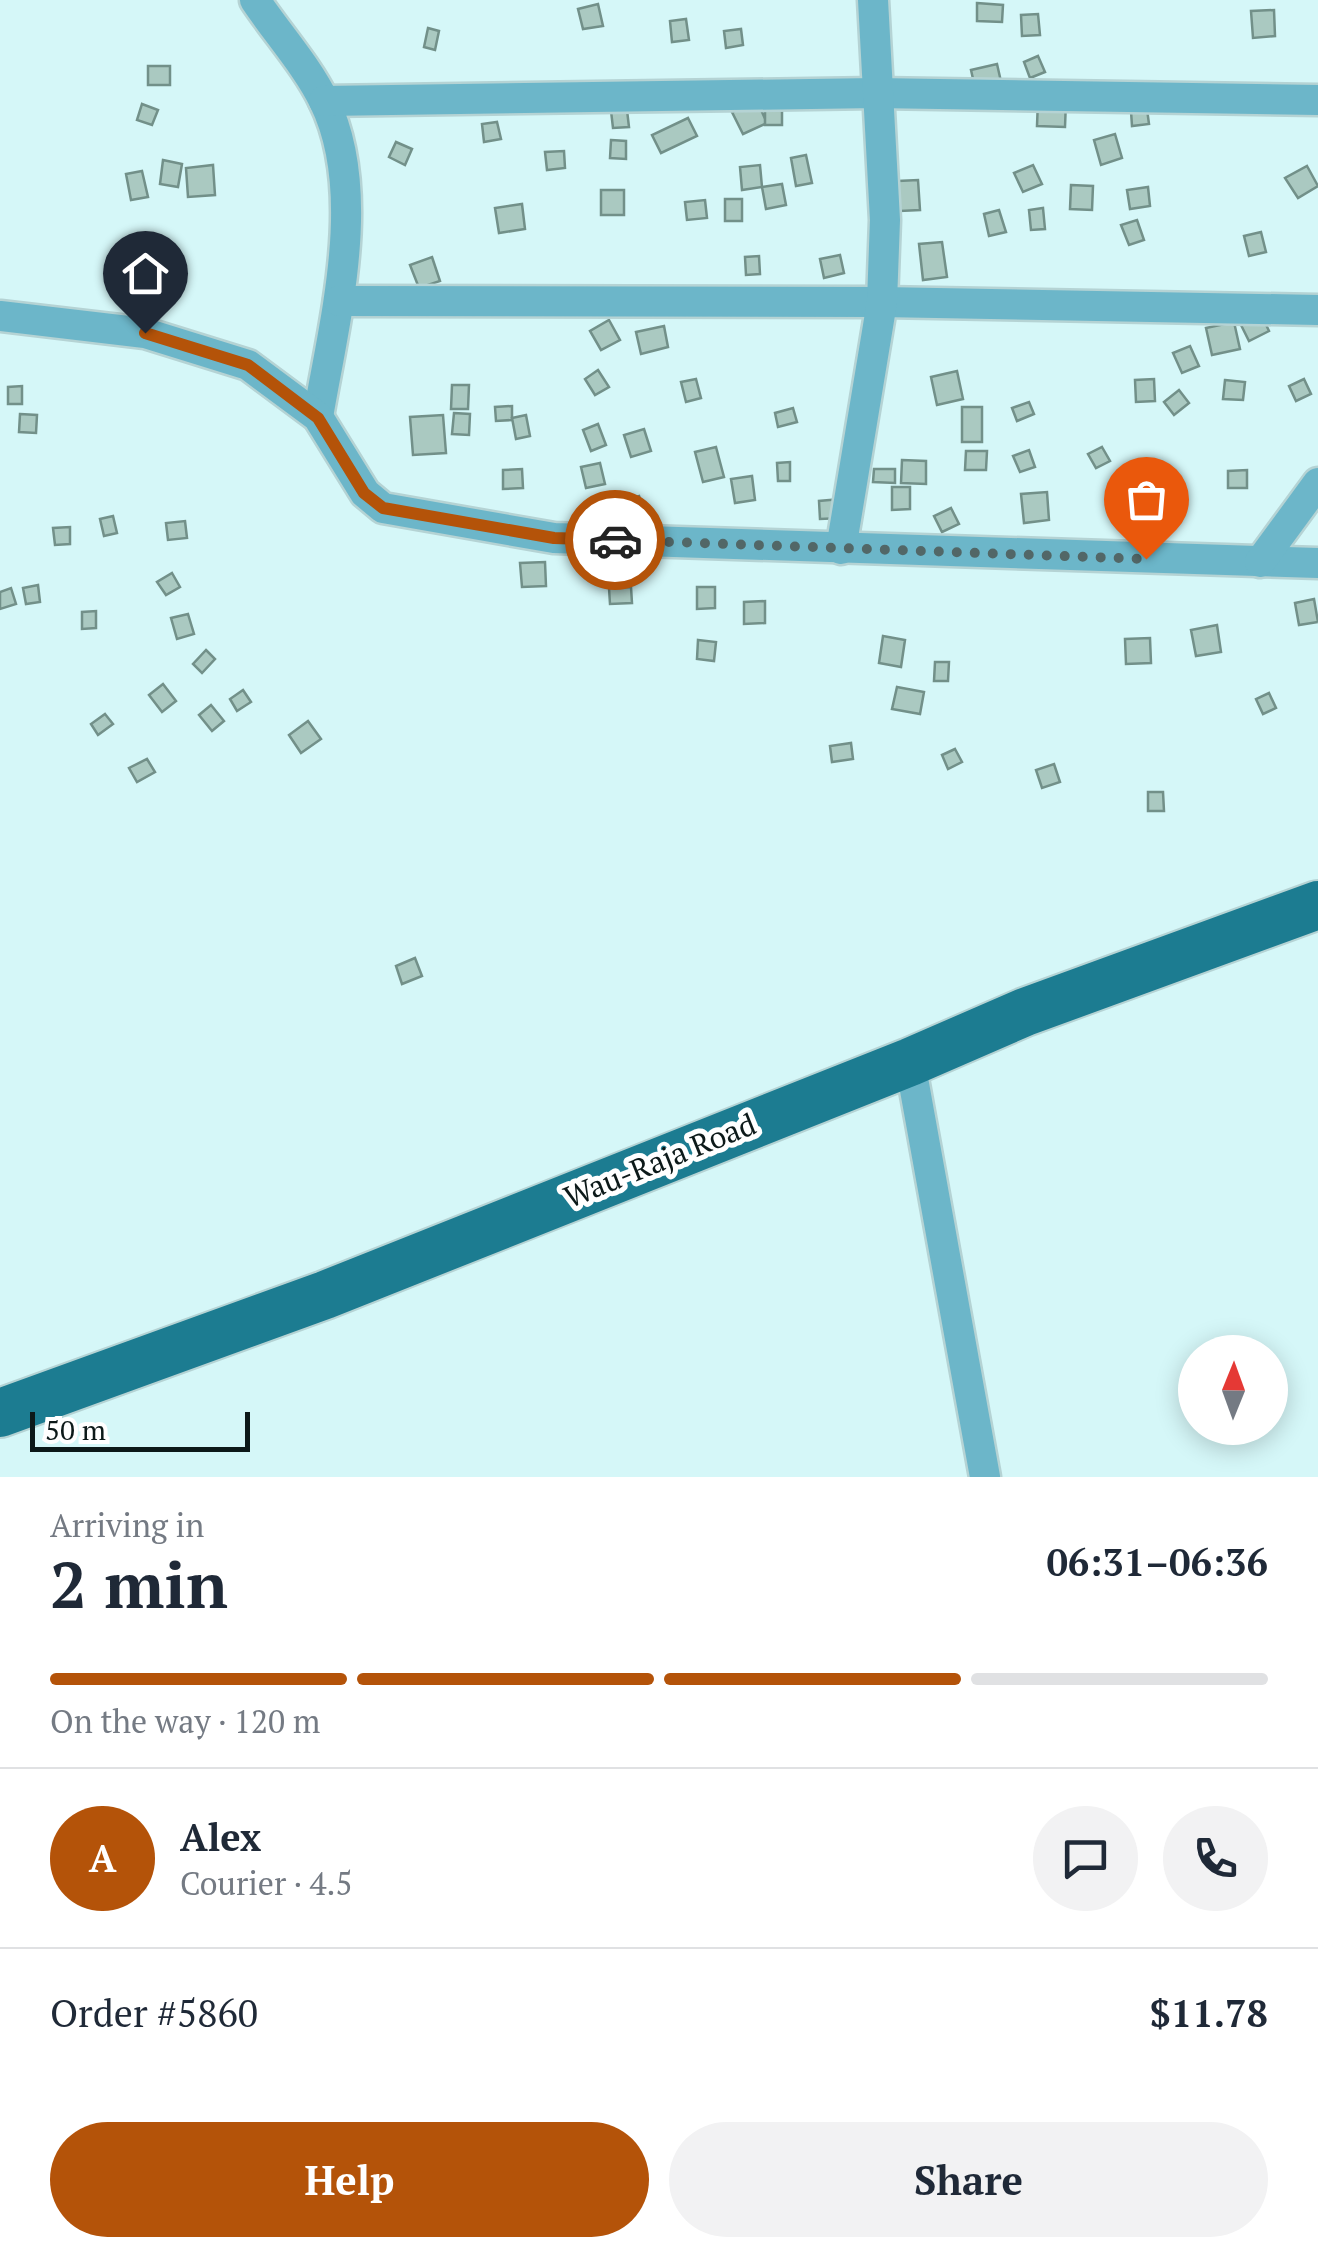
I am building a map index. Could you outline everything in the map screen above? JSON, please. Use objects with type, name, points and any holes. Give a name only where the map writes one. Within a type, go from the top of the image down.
[{"type":"main road","name":"Wau-Raja Road","points":[[0,1413],[325,1295],[910,1062],[1025,1012],[1318,905]]},
{"type":"street","points":[[255,0],[324,102],[345,169],[339,302],[318,418]]},
{"type":"street","points":[[841,550],[882,302],[885,220],[873,0]]},
{"type":"street","points":[[324,102],[876,94],[1318,100]]},
{"type":"street","points":[[339,302],[882,302],[1318,310]]},
{"type":"street","points":[[0,316],[145,333],[248,365],[318,418],[364,493],[383,508],[554,538],[1318,563]]},
{"type":"street","points":[[1260,562],[1318,483]]},
{"type":"street","points":[[910,1062],[985,1477]]},
{"type":"building","points":[[977,3],[1003,5],[1002,22],[977,21]]},
{"type":"building","points":[[598,4],[603,26],[583,29],[578,9]]},
{"type":"building","points":[[1274,10],[1275,36],[1253,38],[1251,11]]},
{"type":"building","points":[[1038,14],[1040,35],[1022,36],[1021,15]]},
{"type":"building","points":[[686,19],[689,40],[672,42],[670,21]]},
{"type":"building","points":[[428,28],[439,31],[435,50],[424,47]]},
{"type":"building","points":[[741,29],[743,45],[726,48],[724,31]]},
{"type":"building","points":[[1038,56],[1045,72],[1030,78],[1024,62]]},
{"type":"building","points":[[997,64],[1002,86],[976,92],[971,70]]},
{"type":"building","points":[[148,66],[170,66],[170,85],[148,85]]},
{"type":"building","points":[[1038,100],[1066,101],[1065,127],[1037,126]]},
{"type":"building","points":[[757,101],[767,123],[743,134],[732,112]]},
{"type":"building","points":[[765,101],[782,101],[782,125],[765,125]]},
{"type":"building","points":[[142,104],[158,110],[152,125],[137,120]]},
{"type":"building","points":[[1147,109],[1149,124],[1132,126],[1131,111]]},
{"type":"building","points":[[627,110],[629,127],[613,128],[611,111]]},
{"type":"building","points":[[688,118],[697,136],[661,153],[652,135]]},
{"type":"building","points":[[497,122],[501,139],[484,142],[482,124]]},
{"type":"building","points":[[1115,134],[1122,158],[1101,165],[1094,140]]},
{"type":"building","points":[[611,140],[626,141],[626,159],[610,158]]},
{"type":"building","points":[[396,142],[412,149],[405,165],[389,157]]},
{"type":"building","points":[[564,151],[565,168],[547,170],[545,152]]},
{"type":"building","points":[[806,155],[812,183],[796,186],[791,158]]},
{"type":"building","points":[[163,160],[182,164],[178,187],[160,184]]},
{"type":"building","points":[[213,165],[215,195],[188,197],[186,168]]},
{"type":"building","points":[[760,165],[762,187],[742,190],[740,167]]},
{"type":"building","points":[[1033,165],[1042,184],[1023,192],[1014,173]]},
{"type":"building","points":[[1307,166],[1318,186],[1298,198],[1285,178]]},
{"type":"building","points":[[142,171],[148,197],[131,200],[126,174]]},
{"type":"building","points":[[918,180],[920,210],[900,211],[898,181]]},
{"type":"building","points":[[782,184],[786,205],[766,209],[762,187]]},
{"type":"building","points":[[1071,185],[1093,186],[1092,210],[1070,209]]},
{"type":"building","points":[[1148,187],[1150,206],[1130,209],[1127,190]]},
{"type":"building","points":[[601,190],[624,190],[624,215],[601,215]]},
{"type":"building","points":[[725,199],[742,199],[742,221],[725,221]]},
{"type":"building","points":[[705,200],[707,218],[687,220],[685,202]]},
{"type":"building","points":[[522,204],[525,229],[499,233],[495,208]]},
{"type":"building","points":[[1043,208],[1045,229],[1031,230],[1029,210]]},
{"type":"building","points":[[999,210],[1006,232],[989,236],[984,214]]},
{"type":"building","points":[[1137,220],[1144,240],[1129,245],[1121,225]]},
{"type":"building","points":[[1261,232],[1266,252],[1249,256],[1244,236]]},
{"type":"building","points":[[942,242],[947,277],[923,280],[919,244]]},
{"type":"building","points":[[840,255],[844,273],[824,278],[820,259]]},
{"type":"building","points":[[759,256],[760,274],[746,275],[745,257]]},
{"type":"building","points":[[432,257],[440,281],[419,288],[410,265]]},
{"type":"building","points":[[166,258],[178,279],[165,287],[153,266]]},
{"type":"building","points":[[1261,314],[1269,331],[1249,341],[1240,323]]},
{"type":"building","points":[[609,320],[620,340],[601,350],[590,331]]},
{"type":"building","points":[[1234,322],[1240,349],[1212,355],[1206,328]]},
{"type":"building","points":[[664,326],[668,347],[641,354],[636,332]]},
{"type":"building","points":[[1190,346],[1199,366],[1182,373],[1173,353]]},
{"type":"building","points":[[598,370],[609,387],[595,395],[585,379]]},
{"type":"building","points":[[957,371],[963,399],[937,405],[931,377]]},
{"type":"building","points":[[696,379],[701,398],[686,402],[681,382]]},
{"type":"building","points":[[1154,379],[1155,401],[1136,402],[1135,380]]},
{"type":"building","points":[[1304,379],[1311,394],[1296,401],[1289,386]]},
{"type":"building","points":[[1225,380],[1245,382],[1243,400],[1223,399]]},
{"type":"building","points":[[452,385],[469,385],[468,409],[451,409]]},
{"type":"building","points":[[22,386],[22,404],[8,404],[8,387]]},
{"type":"building","points":[[1179,390],[1189,403],[1174,415],[1164,402]]},
{"type":"building","points":[[1029,402],[1034,414],[1017,421],[1012,408]]},
{"type":"building","points":[[512,406],[512,420],[496,421],[495,407]]},
{"type":"building","points":[[962,407],[982,407],[982,442],[962,442]]},
{"type":"building","points":[[793,408],[797,422],[778,427],[775,413]]},
{"type":"building","points":[[454,413],[470,414],[469,435],[452,434]]},
{"type":"building","points":[[20,414],[37,415],[36,433],[19,432]]},
{"type":"building","points":[[443,415],[446,453],[413,455],[410,417]]},
{"type":"building","points":[[526,415],[530,436],[516,439],[512,418]]},
{"type":"building","points":[[598,424],[606,445],[591,451],[583,430]]},
{"type":"building","points":[[644,429],[651,451],[631,457],[624,435]]},
{"type":"building","points":[[716,447],[724,477],[703,482],[695,452]]},
{"type":"building","points":[[1102,447],[1110,461],[1096,468],[1088,454]]},
{"type":"building","points":[[1029,450],[1035,467],[1020,472],[1013,456]]},
{"type":"building","points":[[966,451],[987,451],[986,470],[965,470]]},
{"type":"building","points":[[902,460],[926,461],[926,484],[901,483]]},
{"type":"building","points":[[790,462],[790,481],[778,481],[777,463]]},
{"type":"building","points":[[600,463],[605,484],[586,488],[581,467]]},
{"type":"building","points":[[522,469],[523,488],[503,489],[503,470]]},
{"type":"building","points":[[874,469],[895,469],[895,483],[873,482]]},
{"type":"building","points":[[1247,470],[1247,488],[1228,488],[1228,471]]},
{"type":"building","points":[[752,476],[755,500],[735,503],[731,479]]},
{"type":"building","points":[[892,487],[910,487],[910,509],[892,510]]},
{"type":"building","points":[[1047,492],[1049,520],[1024,523],[1021,494]]},
{"type":"building","points":[[639,496],[645,513],[625,519],[620,502]]},
{"type":"building","points":[[840,499],[842,518],[820,519],[819,501]]},
{"type":"building","points":[[951,508],[959,524],[942,532],[934,516]]},
{"type":"building","points":[[113,516],[117,533],[104,536],[100,519]]},
{"type":"building","points":[[185,521],[187,538],[168,540],[166,523]]},
{"type":"building","points":[[70,527],[70,544],[55,545],[53,528]]},
{"type":"building","points":[[545,562],[546,586],[522,587],[520,563]]},
{"type":"building","points":[[172,573],[180,587],[166,595],[157,582]]},
{"type":"building","points":[[38,585],[40,602],[26,604],[23,588]]},
{"type":"building","points":[[631,587],[632,603],[610,604],[609,588]]},
{"type":"building","points":[[697,587],[715,587],[715,608],[697,609]]},
{"type":"building","points":[[11,588],[16,604],[0,609],[0,592]]},
{"type":"building","points":[[1314,599],[1318,622],[1299,625],[1295,603]]},
{"type":"building","points":[[765,601],[765,623],[744,624],[744,602]]},
{"type":"building","points":[[96,611],[96,628],[82,629],[82,612]]},
{"type":"building","points":[[188,614],[194,634],[177,639],[171,618]]},
{"type":"building","points":[[1217,625],[1221,652],[1196,656],[1191,630]]},
{"type":"building","points":[[883,636],[905,640],[901,667],[879,663]]},
{"type":"building","points":[[1150,638],[1151,663],[1126,664],[1125,639]]},
{"type":"building","points":[[698,640],[716,642],[714,661],[697,659]]},
{"type":"building","points":[[206,650],[215,659],[202,673],[193,664]]},
{"type":"building","points":[[935,662],[949,662],[948,681],[934,681]]},
{"type":"building","points":[[163,684],[176,701],[162,712],[149,695]]},
{"type":"building","points":[[897,687],[924,692],[920,714],[892,709]]},
{"type":"building","points":[[243,690],[251,702],[237,711],[230,699]]},
{"type":"building","points":[[1269,693],[1276,708],[1263,714],[1256,699]]},
{"type":"building","points":[[211,705],[224,721],[212,731],[199,715]]},
{"type":"building","points":[[105,714],[113,724],[98,735],[91,724]]},
{"type":"building","points":[[308,721],[321,739],[301,753],[289,735]]},
{"type":"building","points":[[851,743],[853,759],[832,762],[830,746]]},
{"type":"building","points":[[955,749],[962,762],[948,769],[942,755]]},
{"type":"building","points":[[147,759],[155,772],[137,782],[129,768]]},
{"type":"building","points":[[1054,764],[1060,782],[1042,788],[1036,770]]},
{"type":"building","points":[[1148,792],[1163,792],[1164,811],[1148,811]]},
{"type":"building","points":[[415,958],[422,976],[402,984],[396,966]]},
{"type":"way so far","points":[[615,540],[1146,559]]},
{"type":"route","points":[[145,333],[248,365],[318,418],[364,493],[383,508],[554,538],[615,540]]}]
